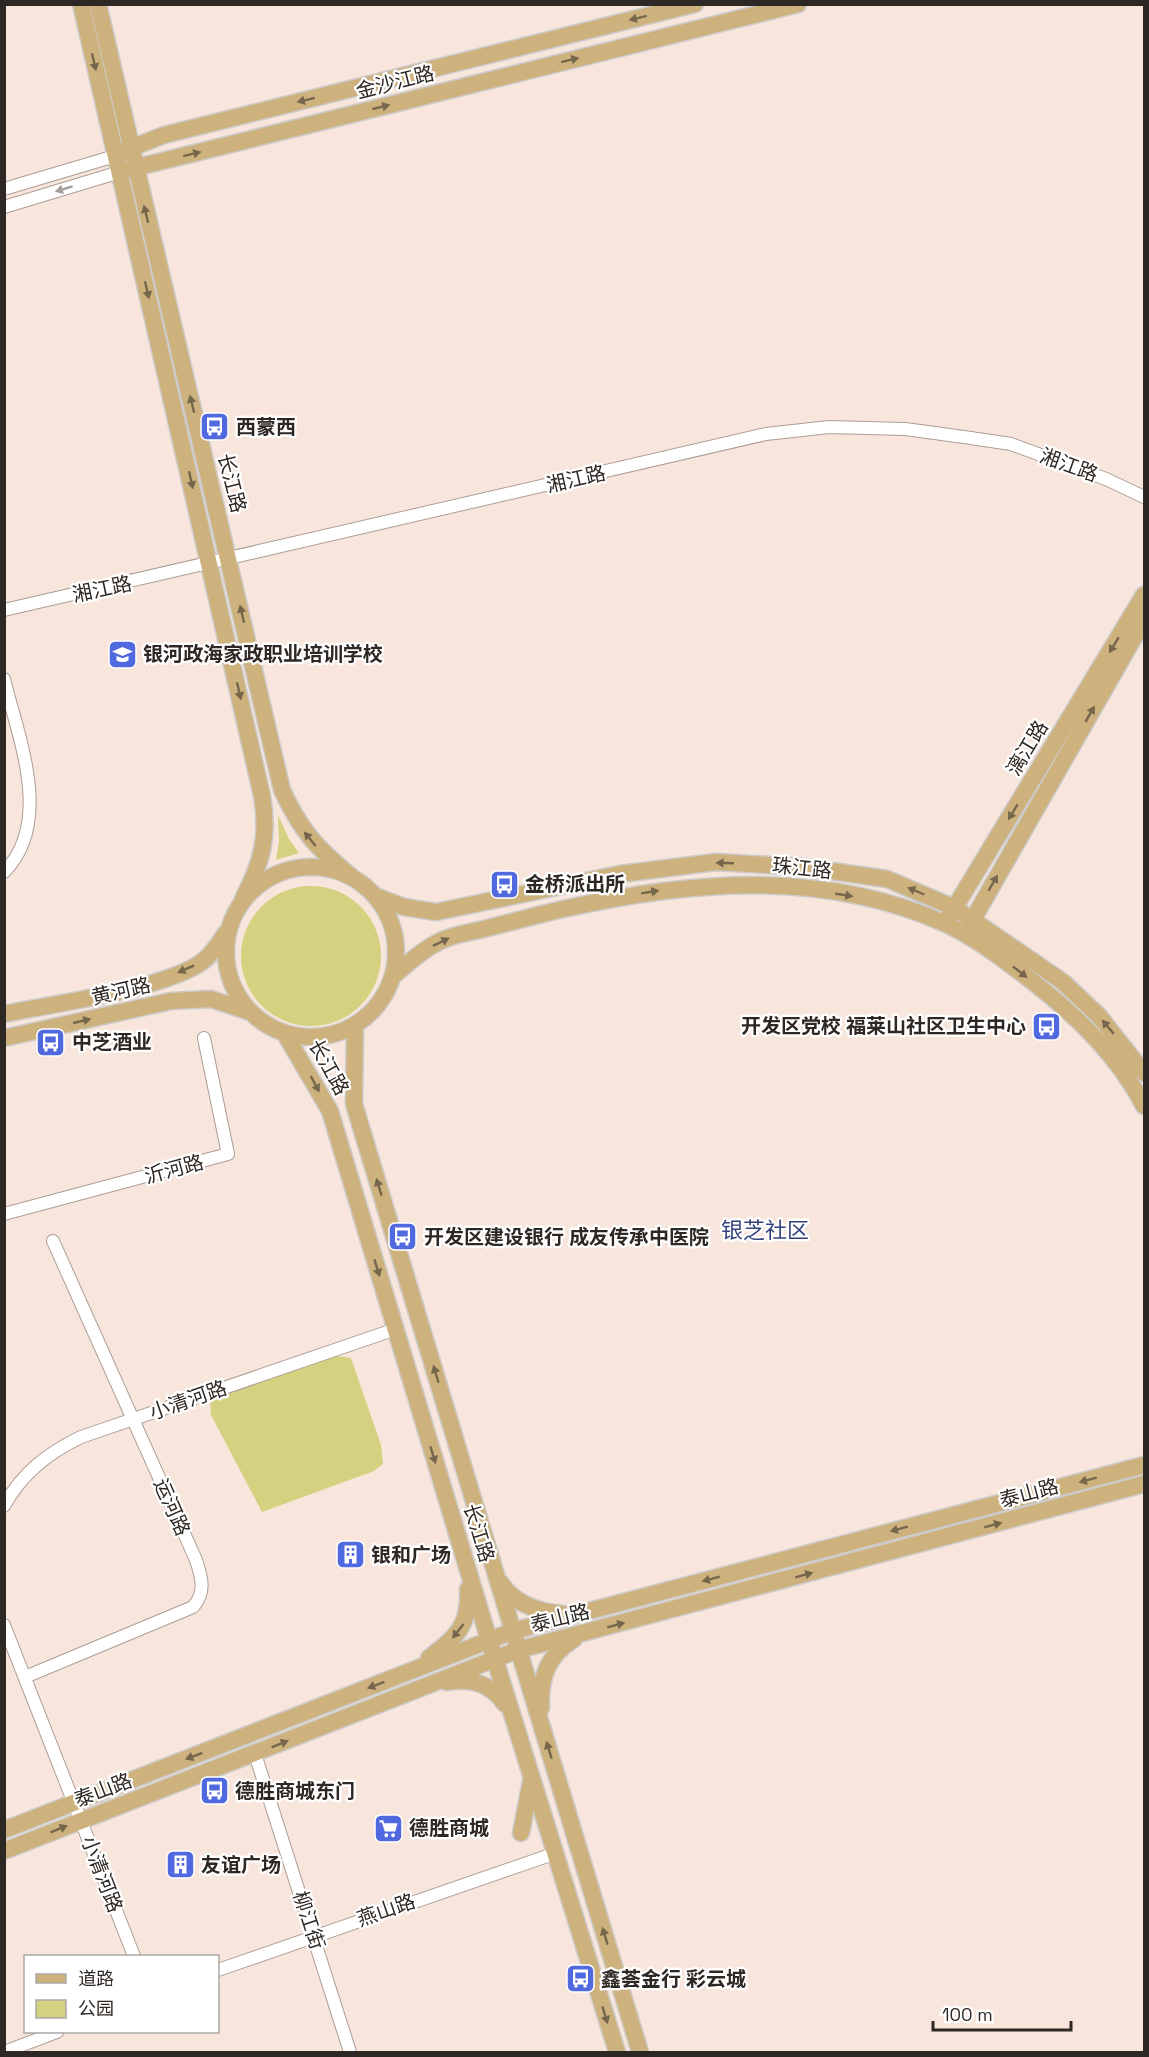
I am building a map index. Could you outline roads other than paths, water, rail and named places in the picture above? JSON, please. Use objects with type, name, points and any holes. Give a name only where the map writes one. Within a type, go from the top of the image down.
[{"type":"main road","name":"长江路","points":[[81,4],[229,560],[282,790],[299,825],[313,843],[353,878]]},
{"type":"main road","name":"长江路","points":[[98,4],[130,146],[123,165],[266,818],[266,838],[257,872],[243,899]]},
{"type":"main road","name":"金沙江路","points":[[130,146],[164,135],[695,4]]},
{"type":"main road","name":"金沙江路","points":[[123,165],[798,4]]},
{"type":"main road","name":"漓江路","points":[[945,924],[1144,595]]},
{"type":"main road","name":"漓江路","points":[[964,934],[1144,620]]},
{"type":"main road","points":[[375,896],[393,928],[395,939],[393,976],[378,1006],[355,1026],[343,1032],[314,1038],[285,1034],[247,1011],[237,996],[228,975],[225,956],[228,930],[243,899],[256,886],[286,870],[315,866],[334,869],[353,878],[375,896],[404,907],[436,912],[620,874],[716,862],[804,867],[887,879],[955,908],[1063,982],[1099,1016],[1144,1073]]},
{"type":"main road","name":"珠江路","points":[[393,976],[420,953],[444,939],[554,911],[674,888],[715,884],[799,888],[876,900],[945,924],[964,934],[1059,1002],[1091,1033],[1144,1106]]},
{"type":"main road","name":"黄河路","points":[[4,1014],[145,984],[174,974],[201,962],[216,949],[228,930]]},
{"type":"main road","name":"黄河路","points":[[4,1038],[171,1001],[212,999],[247,1011]]},
{"type":"main road","name":"长江路","points":[[355,1026],[354,1104],[640,2052]]},
{"type":"main road","name":"长江路","points":[[285,1034],[330,1111],[494,1658],[617,2052]]},
{"type":"main road","name":"泰山路","points":[[4,1830],[513,1631],[1144,1465]]},
{"type":"main road","name":"泰山路","points":[[4,1851],[518,1650],[1144,1484]]},
{"type":"main road","points":[[416,1669],[463,1627],[469,1603],[464,1555]]},
{"type":"main road","points":[[495,1572],[511,1596],[526,1606],[541,1612],[576,1614]]},
{"type":"main road","points":[[542,1727],[542,1682],[546,1665],[556,1652],[581,1634]]},
{"type":"main road","points":[[423,1686],[451,1681],[482,1683],[496,1692],[512,1715]]},
{"type":"main road","points":[[521,1833],[531,1788],[530,1772]]},
{"type":"street","name":"金沙江路","points":[[4,189],[123,165]]},
{"type":"street","name":"金沙江路","points":[[4,207],[123,165]]},
{"type":"street","name":"湘江路","points":[[4,610],[210,565],[766,434],[829,428],[905,429],[1011,444],[1106,479],[1144,497]]},
{"type":"street","points":[[4,679],[31,795],[27,833],[11,866],[4,872]]},
{"type":"street","name":"沂河路","points":[[4,1214],[228,1154],[204,1038]]},
{"type":"street","name":"运河路","points":[[25,1677],[193,1607],[200,1599],[203,1581],[196,1560],[54,1241]]},
{"type":"street","name":"小清河路","points":[[4,1506],[12,1491],[32,1468],[54,1450],[81,1437],[396,1329]]},
{"type":"street","name":"小清河路","points":[[4,1625],[134,1955]]},
{"type":"street","name":"柳江街","points":[[255,1754],[350,2052]]},
{"type":"street","name":"燕山路","points":[[219,1970],[556,1853]]},
{"type":"street","points":[[4,2052],[52,2033]]},
{"type":"place","name":"西蒙西","points":[[215,427]]},
{"type":"place","name":"银河政海家政职业培训学校","points":[[122,654]]},
{"type":"place","name":"金桥派出所","points":[[504,884]]},
{"type":"place","name":"开发区党校 福莱山社区卫生中心","points":[[1047,1026]]},
{"type":"place","name":"中芝酒业","points":[[51,1042]]},
{"type":"place","name":"开发区建设银行 成友传承中医院","points":[[403,1237]]},
{"type":"place","name":"银和广场","points":[[350,1555]]},
{"type":"place","name":"德胜商城东门","points":[[214,1791]]},
{"type":"place","name":"德胜商城","points":[[388,1828]]},
{"type":"place","name":"友谊广场","points":[[180,1865]]},
{"type":"place","name":"鑫荟金行 彩云城","points":[[580,1979]]},
{"type":"district","name":"银芝社区","points":[[765,1230]]}]
